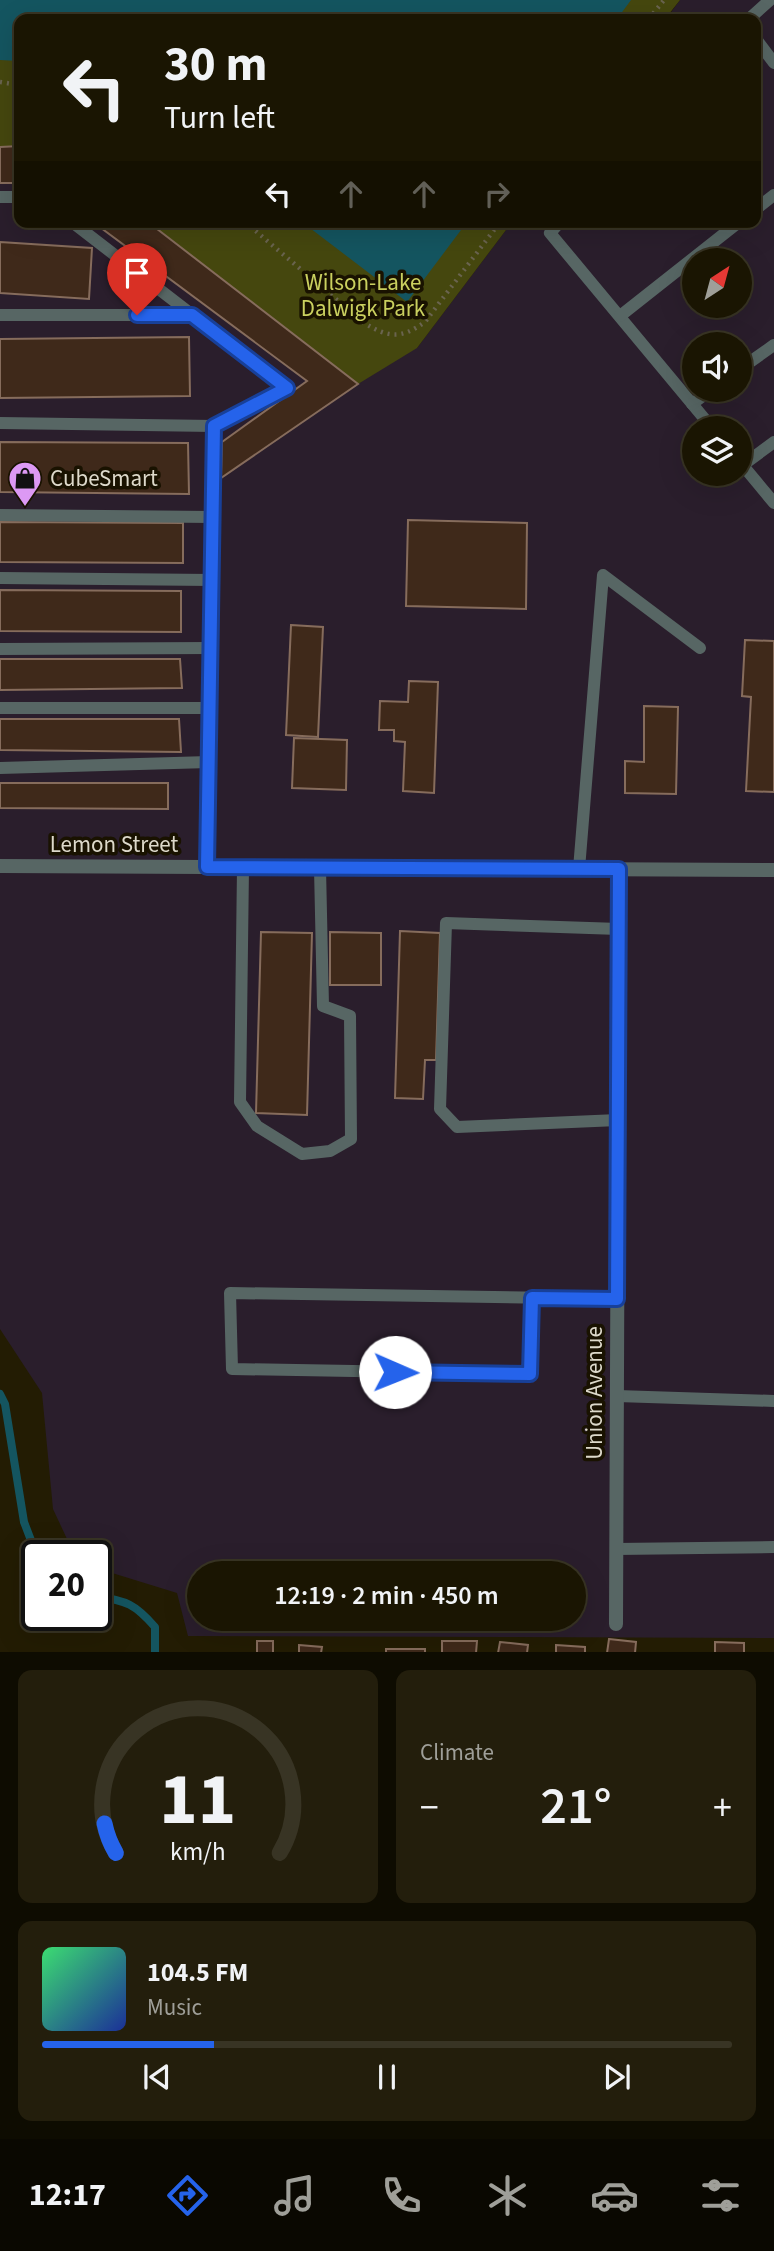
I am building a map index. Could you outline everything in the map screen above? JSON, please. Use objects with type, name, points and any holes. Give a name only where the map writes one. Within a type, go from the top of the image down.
[{"type":"street","name":"Lemon Street","points":[[0,866],[774,870]]},
{"type":"street","name":"Union Avenue","points":[[616,1624],[619,869]]},
{"type":"lane","points":[[755,14],[770,0]]},
{"type":"lane","points":[[761,46],[774,63]]},
{"type":"lane","points":[[0,423],[214,426],[287,388],[80,228]]},
{"type":"lane","points":[[555,228],[550,233],[702,416]]},
{"type":"lane","points":[[620,316],[731,228]]},
{"type":"lane","points":[[0,315],[192,315]]},
{"type":"lane","points":[[752,361],[774,345]]},
{"type":"lane","points":[[207,867],[214,426]]},
{"type":"lane","points":[[752,456],[774,442]]},
{"type":"lane","points":[[752,476],[774,503]]},
{"type":"lane","points":[[0,515],[212,517]]},
{"type":"lane","points":[[579,869],[603,575],[700,648]]},
{"type":"lane","points":[[0,578],[212,580]]},
{"type":"lane","points":[[0,649],[211,648]]},
{"type":"lane","points":[[0,708],[210,708]]},
{"type":"lane","points":[[0,768],[209,762]]},
{"type":"lane","points":[[243,867],[240,1102],[257,1126],[302,1154],[330,1151],[351,1139],[350,1016],[323,1006],[320,868]]},
{"type":"lane","points":[[618,1120],[457,1127],[440,1109],[446,923],[619,929]]},
{"type":"lane","points":[[532,1298],[530,1374],[232,1369],[230,1293],[617,1299]]},
{"type":"lane","points":[[617,1396],[774,1401]]},
{"type":"lane","points":[[616,1549],[774,1547]]},
{"type":"path","points":[[653,14],[664,0]]},
{"type":"path","points":[[253,228],[364,323],[393,335],[410,332],[425,322],[496,228]]},
{"type":"shaded area","points":[[680,0],[774,0],[774,1638],[188,1636],[177,1593],[112,1573],[112,1540],[68,1540],[53,1509],[42,1393],[0,1329],[0,147],[14,146],[14,228],[161,228],[417,348],[507,228],[761,228],[761,14],[670,14]]},
{"type":"green space","points":[[0,0],[680,0],[669,14],[14,14],[14,146],[0,147]]},
{"type":"green space","name":"Wilson-Lake Dalwigk Park","points":[[156,228],[507,228],[417,348],[358,384]]},
{"type":"water","points":[[0,0],[631,0],[621,14],[14,14],[14,61],[0,60]]},
{"type":"water","points":[[310,228],[462,228],[407,302]]},
{"type":"building","points":[[14,146],[14,183],[0,183],[0,147]]},
{"type":"building","points":[[101,228],[156,228],[358,384],[221,478],[222,442],[307,381]]},
{"type":"building","points":[[0,242],[92,248],[89,299],[0,293]]},
{"type":"building","points":[[189,337],[190,396],[0,398],[0,339]]},
{"type":"building","points":[[0,442],[188,443],[189,494],[0,492]]},
{"type":"building","points":[[408,520],[527,523],[526,609],[406,606]]},
{"type":"building","points":[[0,522],[183,523],[183,563],[0,562]]},
{"type":"building","points":[[0,590],[181,591],[181,632],[0,631]]},
{"type":"building","points":[[291,625],[323,627],[318,737],[286,735]]},
{"type":"building","points":[[745,640],[774,641],[774,792],[746,791],[751,697],[742,696]]},
{"type":"building","points":[[0,659],[180,659],[182,688],[0,690]]},
{"type":"building","points":[[409,681],[438,682],[434,793],[403,791],[405,742],[394,741],[394,730],[379,730],[380,701],[408,702]]},
{"type":"building","points":[[644,706],[678,707],[676,794],[625,793],[625,761],[644,762]]},
{"type":"building","points":[[0,719],[179,719],[181,752],[0,750]]},
{"type":"building","points":[[294,738],[347,740],[346,790],[292,788]]},
{"type":"building","points":[[0,783],[168,783],[168,809],[0,808]]},
{"type":"building","points":[[400,931],[440,933],[436,1060],[425,1060],[423,1099],[395,1098]]},
{"type":"building","points":[[261,932],[312,933],[307,1115],[256,1113]]},
{"type":"building","points":[[330,932],[381,933],[381,985],[330,985]]},
{"type":"building","points":[[609,1639],[636,1642],[635,1652],[607,1652]]},
{"type":"building","points":[[257,1641],[273,1641],[273,1652],[257,1652]]},
{"type":"building","points":[[442,1641],[477,1641],[476,1652],[442,1652]]},
{"type":"building","points":[[500,1642],[528,1645],[527,1652],[498,1652]]},
{"type":"building","points":[[715,1642],[744,1643],[744,1652],[715,1652]]},
{"type":"building","points":[[299,1645],[322,1647],[321,1652],[299,1652]]},
{"type":"building","points":[[556,1645],[585,1647],[585,1652],[556,1652]]},
{"type":"building","points":[[386,1649],[425,1649],[425,1652],[386,1652]]},
{"type":"waterway","points":[[0,1394],[5,1404],[24,1522],[31,1540]]},
{"type":"waterway","points":[[112,1599],[136,1608],[155,1627],[155,1652]]},
{"type":"place","name":"CubeSmart","points":[[25,508]]},
{"type":"route","points":[[137,315],[192,315],[287,388],[214,426],[207,867],[619,869],[617,1299],[532,1298],[530,1374],[395,1372]]}]
